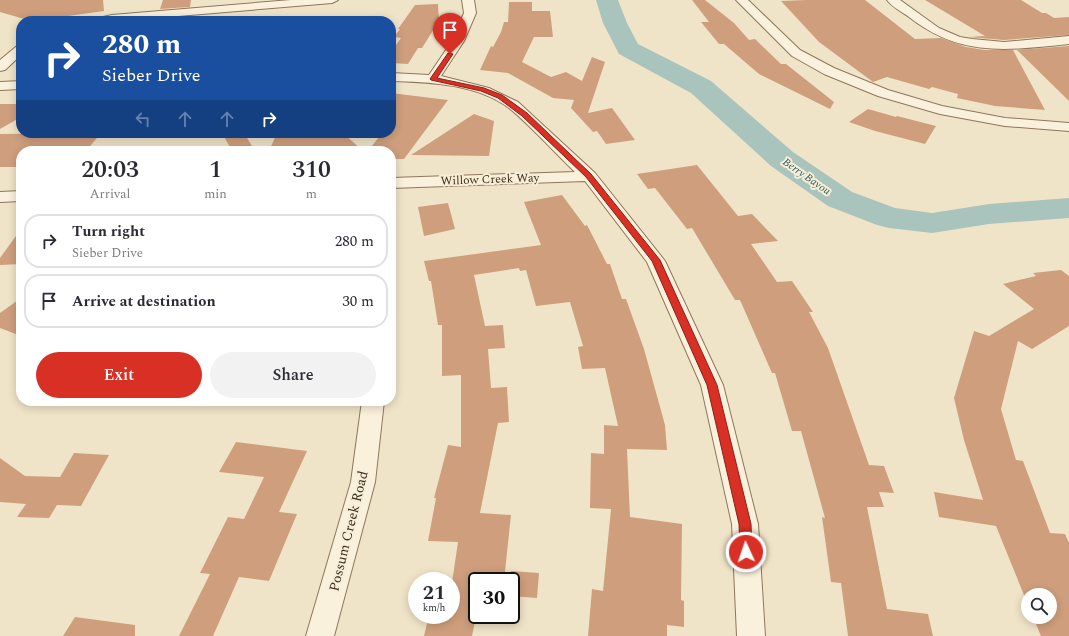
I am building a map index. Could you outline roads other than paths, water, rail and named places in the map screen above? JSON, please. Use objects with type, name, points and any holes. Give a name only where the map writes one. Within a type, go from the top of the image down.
[{"type":"street","points":[[134,16],[292,2],[332,0]]},
{"type":"street","points":[[433,79],[458,41],[470,13],[468,0]]},
{"type":"street","points":[[742,0],[796,53],[830,71],[883,93],[940,110],[1005,122],[1069,127]]},
{"type":"street","points":[[893,0],[940,34],[967,43],[1008,45],[1069,40]]},
{"type":"street","points":[[0,67],[16,54]]},
{"type":"street","points":[[396,77],[433,79],[482,89],[500,97],[525,115],[589,176],[656,260],[712,385],[745,524],[751,636]]},
{"type":"street","points":[[0,86],[16,85]]},
{"type":"street","name":"Willow Creek Way","points":[[396,183],[589,176]]},
{"type":"street","points":[[0,197],[16,196]]},
{"type":"street","name":"Possum Creek Road","points":[[320,636],[363,482],[372,406]]},
{"type":"waterway","name":"Berry Bayou","points":[[607,0],[615,23],[628,49],[701,87],[782,159],[840,199],[889,218],[932,223],[989,214],[1069,208]]}]
